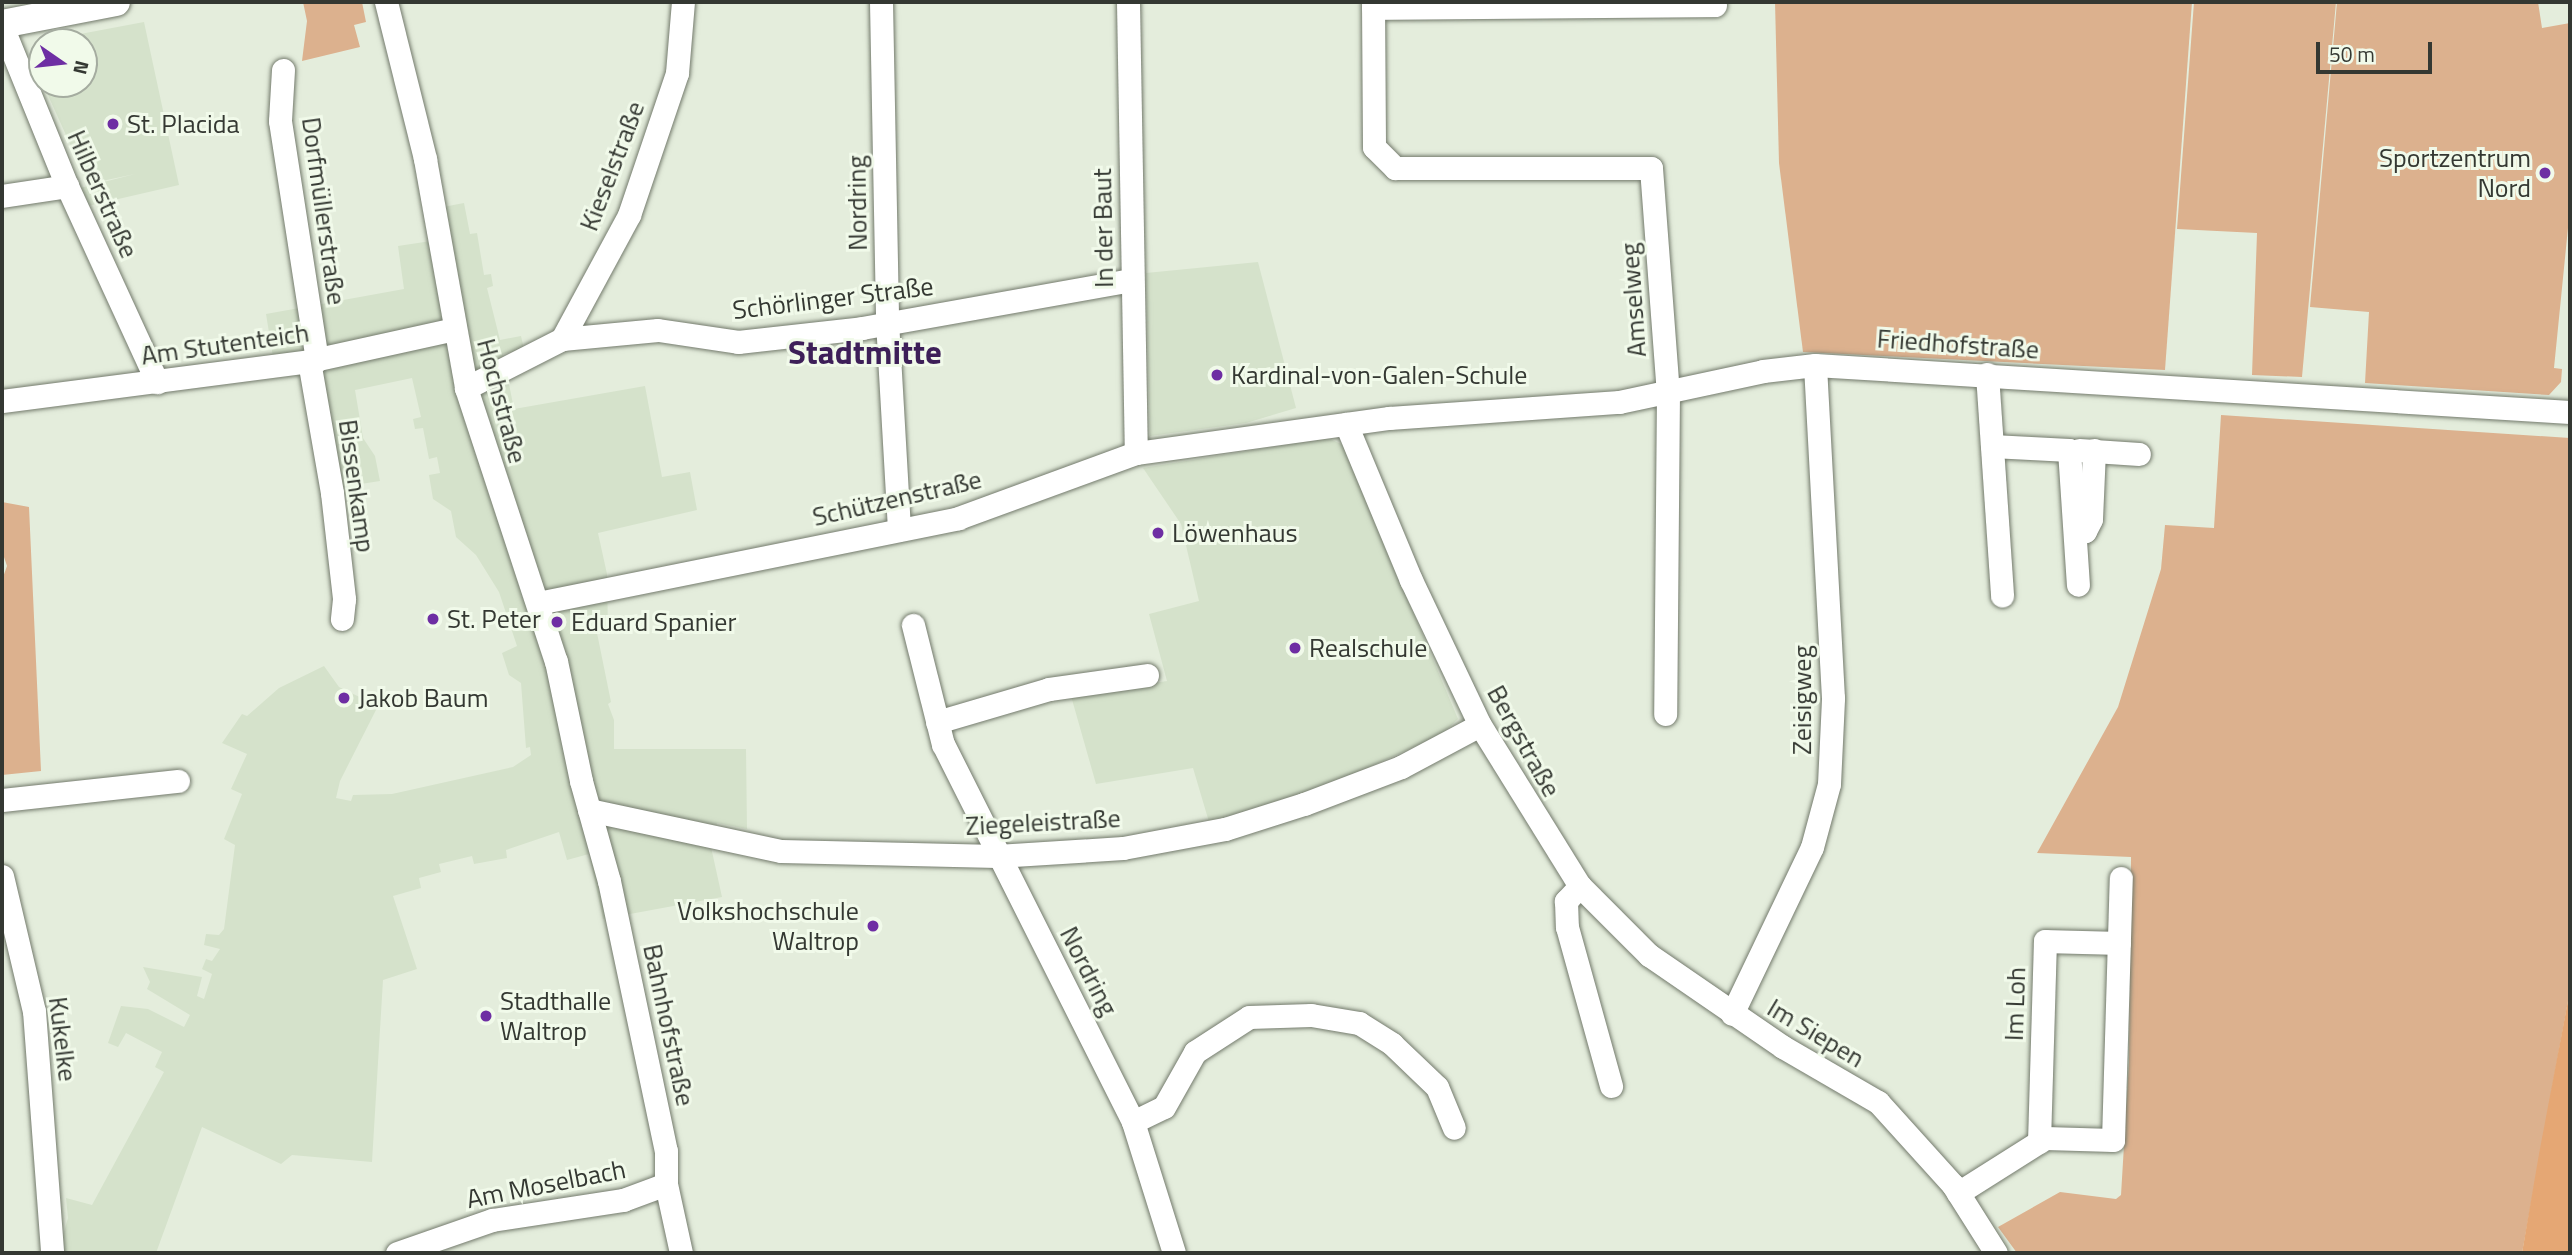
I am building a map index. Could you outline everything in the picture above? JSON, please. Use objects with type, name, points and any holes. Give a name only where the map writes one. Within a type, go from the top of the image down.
[{"type":"main road","points":[[2,25],[116,2]]},
{"type":"street","name":"Hochstraße","points":[[386,2],[425,159],[454,329],[467,388],[538,603],[589,810]]},
{"type":"street","name":"Kieselstraße","points":[[562,339],[629,215],[677,73],[683,2]]},
{"type":"street","name":"Nordring","points":[[881,2],[887,321],[899,530]]},
{"type":"street","name":"In der Baut","points":[[1128,2],[1136,453]]},
{"type":"street","points":[[1373,5],[1715,5]]},
{"type":"street","name":"Amselweg","points":[[1373,5],[1374,147],[1395,168],[1651,168],[1668,392],[1665,714]]},
{"type":"street","name":"Hilberstraße","points":[[2,25],[67,186],[157,382]]},
{"type":"street","name":"Dorfmüllerstraße","points":[[283,69],[280,121],[313,361]]},
{"type":"street","points":[[2,196],[67,186]]},
{"type":"street","name":"Schörlinger Straße","points":[[467,388],[562,339],[658,330],[738,342],[887,321],[1132,280]]},
{"type":"street","name":"Am Stutenteich","points":[[2,401],[313,361],[454,329]]},
{"type":"street","name":"Bissenkamp","points":[[313,361],[332,493],[342,618]]},
{"type":"street","name":"Friedhofstraße","points":[[1346,424],[1619,402],[1815,365],[2570,412]]},
{"type":"street","name":"Zeisigweg","points":[[1732,1014],[1812,847],[1829,784],[1833,698],[1815,365]]},
{"type":"street","points":[[1987,374],[2002,595]]},
{"type":"street","name":"Schützenstraße","points":[[538,603],[958,518],[1136,453],[1346,424]]},
{"type":"street","name":"Bergstraße","points":[[1346,424],[1410,580],[1480,725],[1580,886]]},
{"type":"street","points":[[1992,446],[2139,454]]},
{"type":"street","points":[[2068,450],[2078,585]]},
{"type":"street","points":[[2075,531],[2085,531],[2091,519],[2094,450]]},
{"type":"street","name":"Nordring","points":[[913,625],[943,744],[1133,1122],[1174,1253]]},
{"type":"street","points":[[937,722],[1049,689],[1147,675]]},
{"type":"street","name":"Ziegeleistraße","points":[[589,810],[781,852],[997,856],[1123,848],[1225,829],[1401,767],[1480,725]]},
{"type":"street","points":[[2,800],[178,781]]},
{"type":"street","name":"Bahnhofstraße","points":[[589,810],[622,939],[666,1151],[666,1184],[681,1253]]},
{"type":"street","name":"Kukelke","points":[[2,876],[34,1011],[52,1253]]},
{"type":"street","points":[[1958,1193],[2045,1138],[2113,1140],[2121,878]]},
{"type":"street","points":[[1580,886],[1566,901],[1567,927],[1611,1086]]},
{"type":"street","name":"Im Siepen","points":[[1580,886],[1649,955],[1732,1014],[1878,1102],[1958,1193],[1996,1253]]},
{"type":"street","name":"Im Loh","points":[[2039,1142],[2045,941],[2119,943]]},
{"type":"street","points":[[1133,1122],[1164,1107],[1195,1052],[1249,1017],[1311,1015],[1360,1023],[1392,1044],[1437,1087],[1454,1128]]},
{"type":"street","name":"Am Moselbach","points":[[397,1253],[492,1220],[623,1200],[666,1184]]},
{"type":"shaded area","points":[[303,2],[362,2],[366,22],[354,25],[360,47],[302,61],[307,21]]},
{"type":"shaded area","points":[[1775,2],[2192,2],[2165,370],[1803,352],[1779,163]]},
{"type":"shaded area","points":[[2194,2],[2336,2],[2302,377],[2252,375],[2257,233],[2177,229]]},
{"type":"shaded area","points":[[2337,2],[2538,2],[2542,28],[2570,23],[2570,208],[2554,368],[2562,369],[2561,382],[2549,395],[2365,383],[2369,312],[2310,307]]},
{"type":"shaded area","name":"St. Placida","points":[[144,22],[179,185],[88,206],[80,188],[135,174],[88,184],[49,98],[98,98],[98,31]]},
{"type":"shaded area","points":[[464,203],[470,234],[477,233],[484,275],[491,274],[493,286],[487,288],[500,340],[521,336],[524,349],[503,354],[514,409],[645,386],[662,477],[690,472],[697,510],[598,533],[607,574],[608,631],[597,633],[611,702],[608,704],[614,720],[614,749],[746,749],[747,829],[717,823],[711,847],[722,897],[603,919],[589,854],[567,860],[559,832],[506,850],[507,858],[474,864],[472,856],[439,864],[441,872],[419,878],[421,888],[393,896],[417,969],[383,980],[372,1162],[292,1155],[281,1164],[202,1127],[156,1253],[58,1253],[68,1218],[66,1198],[92,1205],[164,1072],[155,1067],[162,1052],[126,1033],[118,1047],[108,1043],[121,1006],[148,1009],[184,1027],[190,1015],[147,989],[150,982],[143,967],[202,977],[197,996],[204,999],[212,974],[202,969],[206,959],[212,961],[220,949],[204,945],[206,934],[219,935],[224,929],[235,845],[224,839],[242,794],[231,789],[247,754],[222,743],[242,714],[247,716],[279,688],[324,666],[339,687],[378,706],[340,781],[336,798],[351,801],[353,795],[392,794],[513,767],[531,755],[530,747],[526,748],[521,683],[509,675],[502,653],[517,646],[499,592],[476,555],[456,537],[451,511],[433,499],[429,475],[440,473],[437,457],[429,459],[423,428],[415,429],[413,419],[421,417],[412,378],[355,390],[363,438],[375,456],[380,481],[335,488],[315,364],[275,369],[266,314],[404,289],[398,246],[431,241],[443,207]]},
{"type":"shaded area","name":"Kardinal-von-Galen-Schule","points":[[1258,262],[1296,408],[1246,423],[1150,436],[1146,273]]},
{"type":"shaded area","points":[[2221,415],[2570,438],[2570,990],[2522,1253],[2017,1253],[1998,1227],[2060,1192],[2116,1199],[2121,1195],[2129,1062],[2131,857],[2037,853],[2118,707],[2161,569],[2165,525],[2214,528]]},
{"type":"shaded area","name":"Realschule","points":[[1328,438],[1343,445],[1458,719],[1442,734],[1363,770],[1291,799],[1209,822],[1193,768],[1096,784],[1071,696],[1167,681],[1149,614],[1199,601],[1181,524],[1143,468]]},
{"type":"shaded area","points":[[2,502],[29,507],[41,771],[2,775],[2,580],[7,566],[2,551]]},
{"type":"shaded area","points":[[2570,990],[2570,1253],[2522,1253],[2539,1154]]},
{"type":"place","name":"St. Placida","points":[[113,124]]},
{"type":"place","name":"Sportzentrum Nord","points":[[2545,173]]},
{"type":"place","name":"Kardinal-von-Galen-Schule","points":[[1217,375]]},
{"type":"place","name":"Löwenhaus","points":[[1158,533]]},
{"type":"place","name":"St. Peter","points":[[433,619]]},
{"type":"place","name":"Eduard Spanier","points":[[557,622]]},
{"type":"place","name":"Realschule","points":[[1295,648]]},
{"type":"place","name":"Jakob Baum","points":[[344,698]]},
{"type":"place","name":"Volkshochschule Waltrop","points":[[873,926]]},
{"type":"place","name":"Stadthalle Waltrop","points":[[486,1016]]},
{"type":"district","name":"Stadtmitte","points":[[865,353]]}]
